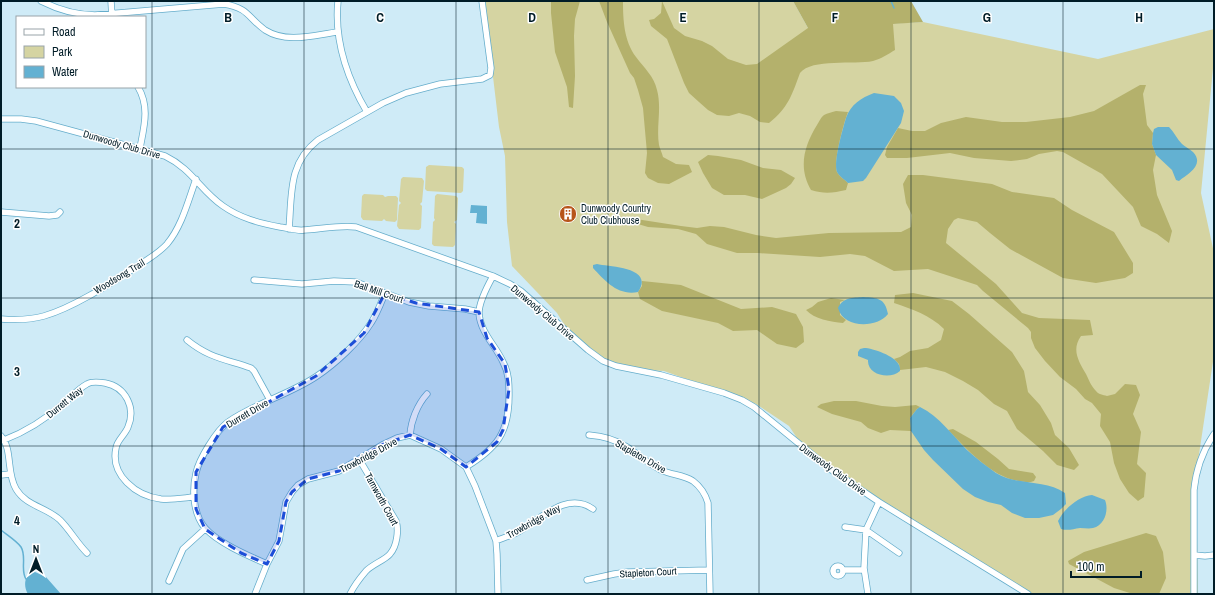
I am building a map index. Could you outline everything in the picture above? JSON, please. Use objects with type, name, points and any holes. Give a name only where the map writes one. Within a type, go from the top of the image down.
[{"type":"street","points":[[41,1],[67,12],[81,15],[112,16],[224,4],[242,9],[265,30],[281,37],[297,38],[338,32]]},
{"type":"street","points":[[111,1],[112,16]]},
{"type":"street","points":[[338,1],[338,32],[341,52],[356,93],[367,112]]},
{"type":"street","points":[[289,229],[294,174],[302,154],[310,146],[367,112],[394,98],[419,89],[440,84],[486,78],[490,75],[491,68],[482,1]]},
{"type":"street","points":[[138,88],[145,104],[146,111],[140,148]]},
{"type":"street","name":"Dunwoody Club Drive","points":[[1,119],[36,121],[165,156],[189,172],[214,199],[231,212],[255,222],[289,229],[303,230],[341,226],[356,227],[493,276],[521,291],[588,350],[603,361],[616,366],[661,375],[724,393],[742,400],[754,407],[826,467],[879,502],[1028,594]]},
{"type":"street","name":"Woodsong Trail","points":[[1,319],[11,320],[36,318],[57,311],[114,280],[158,253],[176,232],[196,179]]},
{"type":"street","points":[[1,212],[49,216],[57,215],[60,212]]},
{"type":"street","points":[[466,467],[480,458],[497,442],[508,418],[509,380],[504,364],[487,338],[479,312],[484,295],[493,276]]},
{"type":"street","name":"Ball Mill Court","points":[[254,280],[302,284],[334,281],[356,282],[400,299],[416,303],[479,312]]},
{"type":"street","name":"Durrett Drive","points":[[205,529],[198,518],[194,498],[196,472],[200,462],[218,433],[228,423],[250,410],[316,376],[364,333],[371,324],[385,293]]},
{"type":"street","points":[[187,340],[197,348],[213,356],[251,368],[270,400]]},
{"type":"street","name":"Durrett Way","points":[[3,438],[12,437],[44,418],[87,384],[97,382],[108,384],[122,392],[131,408],[128,427],[119,440],[115,452],[115,461],[122,478],[131,486],[154,497],[169,499],[194,498]]},
{"type":"street","points":[[426,394],[418,407],[410,435],[441,449],[466,467],[475,486],[496,541],[498,554],[498,594]]},
{"type":"street","points":[[1194,594],[1195,477],[1201,455],[1214,434]]},
{"type":"street","name":"Trowbridge Drive","points":[[255,594],[267,564],[279,541],[286,502],[298,485],[308,478],[339,471],[382,445],[397,438],[410,435]]},
{"type":"street","name":"Stapleton Drive","points":[[589,435],[614,440],[627,447],[652,465],[664,471],[690,479],[701,488],[708,503],[710,594]]},
{"type":"street","points":[[3,438],[8,450],[10,474],[20,495],[30,504],[46,511],[60,520],[87,553]]},
{"type":"street","name":"Tamworth Court","points":[[350,594],[367,570],[390,554],[396,541],[398,529],[396,521],[359,459]]},
{"type":"street","points":[[1,475],[10,474]]},
{"type":"street","name":"Trowbridge Way","points":[[496,541],[516,533],[553,509],[564,504],[573,502],[584,504],[593,509]]},
{"type":"street","points":[[868,594],[864,570],[866,530],[879,502]]},
{"type":"street","points":[[845,527],[866,530],[900,553]]},
{"type":"street","points":[[169,581],[182,549],[205,529],[241,553],[267,564]]},
{"type":"street","points":[[1194,555],[1214,555]]},
{"type":"street","name":"Stapleton Court","points":[[587,580],[628,572],[709,570]]},
{"type":"street","points":[[843,570],[864,570]]},
{"type":"highlighted area","points":[[385,293],[416,303],[479,312],[487,338],[505,364],[509,389],[503,430],[497,442],[466,467],[441,449],[410,435],[382,445],[339,471],[308,479],[292,492],[286,502],[279,541],[267,564],[241,553],[205,529],[196,509],[196,472],[223,427],[316,376],[331,364],[364,333]]},
{"type":"green space","points":[[484,1],[793,1],[808,28],[923,22],[1098,59],[1214,29],[1214,58],[1201,193],[1214,253],[1214,355],[1196,474],[1198,594],[1030,594],[887,508],[807,453],[789,426],[756,404],[664,371],[612,368],[572,337],[557,313],[512,266],[507,222],[505,156],[499,127]]},
{"type":"green space","points":[[429,165],[462,167],[464,169],[463,191],[461,193],[427,191],[425,189],[426,167]]},
{"type":"green space","points":[[403,177],[422,178],[424,181],[422,202],[420,204],[422,206],[421,228],[419,230],[399,229],[397,226],[399,205],[401,203],[399,201],[401,179]]},
{"type":"green space","points":[[364,194],[383,195],[385,197],[396,196],[398,198],[397,220],[395,222],[386,221],[384,219],[382,221],[363,220],[361,217],[362,196]]},
{"type":"green space","points":[[437,194],[456,196],[458,198],[457,220],[454,222],[456,224],[455,245],[453,247],[434,246],[432,244],[433,222],[435,220],[435,196]]},
{"type":"shaded area","points":[[551,1],[580,1],[575,19],[575,76],[573,108],[569,107],[567,87],[555,52]]},
{"type":"shaded area","points":[[599,1],[623,1],[624,23],[629,44],[632,51],[656,85],[659,104],[658,138],[663,157],[676,164],[689,165],[692,172],[669,184],[658,183],[648,178],[645,173],[647,153],[643,108],[634,78],[630,73]]},
{"type":"shaded area","points":[[662,1],[674,28],[685,36],[702,41],[712,46],[728,59],[746,65],[757,64],[808,28],[793,1],[911,1],[923,22],[893,24],[895,50],[879,59],[865,62],[814,65],[806,68],[800,73],[789,101],[781,112],[769,123],[760,122],[750,116],[739,113],[729,116],[717,115],[708,110],[689,93],[667,39],[651,26],[649,20],[654,19],[661,13]]},
{"type":"shaded area","points":[[1140,85],[1146,85],[1143,94],[1147,125],[1153,133],[1152,144],[1156,155],[1153,170],[1157,195],[1172,231],[1169,243],[1157,234],[1141,226],[1133,207],[1102,174],[1063,152],[1057,151],[1039,154],[1027,159],[1011,161],[974,158],[950,153],[907,158],[887,158],[885,155],[887,147],[898,128],[912,131],[925,131],[941,123],[966,117],[1002,122],[1026,122],[1070,117],[1094,111]]},
{"type":"shaded area","points":[[836,111],[848,112],[836,160],[837,172],[848,183],[846,190],[828,193],[811,190],[805,174],[804,157],[806,149],[812,133],[822,117]]},
{"type":"shaded area","points":[[708,155],[741,160],[763,168],[781,170],[795,178],[786,188],[762,199],[745,195],[724,195],[712,188],[698,162]]},
{"type":"shaded area","points":[[908,175],[923,175],[992,184],[1012,192],[1054,198],[1072,210],[1114,232],[1133,263],[1133,273],[1125,278],[1096,283],[1063,278],[1010,249],[977,222],[958,218],[954,220],[948,229],[946,243],[996,284],[1022,313],[1039,318],[1090,320],[1093,335],[1081,336],[1078,341],[1076,351],[1077,356],[1093,387],[1098,393],[1107,396],[1115,394],[1125,384],[1136,385],[1140,395],[1133,414],[1141,432],[1137,464],[1146,473],[1144,497],[1138,501],[1129,493],[1120,479],[1114,463],[1110,442],[1100,426],[1101,414],[1092,403],[1085,399],[1076,389],[1060,377],[1045,361],[1035,348],[1031,338],[1031,332],[1028,328],[977,285],[928,269],[894,271],[865,256],[850,254],[820,257],[737,253],[707,244],[696,234],[678,229],[648,227],[621,219],[623,217],[697,228],[710,226],[724,227],[756,235],[776,238],[829,233],[901,232],[911,227],[912,215],[906,203],[903,184]]},
{"type":"shaded area","points":[[642,281],[681,285],[741,309],[772,307],[796,314],[803,327],[804,342],[796,348],[777,344],[757,330],[733,331],[718,323],[662,311],[640,299],[638,292],[642,286]]},
{"type":"shaded area","points":[[913,293],[952,301],[1012,352],[1024,371],[1028,392],[1040,405],[1051,423],[1055,435],[1069,448],[1079,465],[1074,470],[1057,465],[1017,429],[1007,411],[994,404],[978,390],[963,381],[945,372],[926,367],[900,370],[899,364],[894,359],[910,351],[928,348],[941,340],[944,329],[927,316],[894,303],[895,295]]},
{"type":"shaded area","points":[[831,298],[845,300],[840,302],[840,315],[846,320],[843,323],[818,318],[806,310],[818,302]]},
{"type":"shaded area","points":[[834,401],[856,401],[895,407],[916,405],[920,407],[910,418],[911,431],[890,430],[881,433],[868,428],[861,422],[832,414],[817,407],[821,404]]},
{"type":"shaded area","points":[[953,429],[976,442],[1009,469],[1033,473],[1036,477],[1034,481],[1019,481],[999,474],[989,468],[971,453],[948,430]]},
{"type":"shaded area","points":[[1146,533],[1156,536],[1163,552],[1166,578],[1159,594],[1133,594],[1114,588],[1069,564],[1068,561],[1084,552]]},
{"type":"water","points":[[874,93],[894,96],[901,103],[904,111],[901,123],[866,178],[863,181],[848,183],[837,172],[836,167],[837,153],[846,118],[854,105],[861,99]]},
{"type":"water","points":[[1158,127],[1169,127],[1182,144],[1192,151],[1196,157],[1197,161],[1194,169],[1179,181],[1176,180],[1172,170],[1156,155],[1152,144],[1154,129]]},
{"type":"water","points":[[471,205],[487,206],[487,224],[476,223],[477,213],[470,213]]},
{"type":"water","points":[[597,264],[629,270],[636,273],[641,278],[642,284],[638,292],[624,292],[612,286],[593,268],[593,265]]},
{"type":"water","points":[[863,297],[877,299],[883,302],[888,314],[883,319],[868,324],[853,323],[841,315],[838,308],[840,304],[845,300]]},
{"type":"water","points":[[864,348],[878,351],[889,356],[897,362],[900,367],[900,371],[891,375],[875,372],[871,369],[868,360],[858,356],[860,349]]},
{"type":"water","points":[[920,407],[940,421],[967,450],[996,473],[1013,480],[1040,484],[1057,489],[1065,493],[1066,504],[1053,515],[1039,518],[1025,518],[1012,513],[1001,505],[975,497],[963,489],[933,460],[911,431],[910,418]]},
{"type":"water","points":[[1092,495],[1105,500],[1105,517],[1100,524],[1091,528],[1068,530],[1061,529],[1058,521],[1064,512],[1072,504],[1082,498]]},
{"type":"water","points":[[35,572],[46,577],[61,594],[28,594],[25,584],[29,575]]},
{"type":"waterway","points":[[891,1],[894,8]]},
{"type":"waterway","points":[[1,530],[21,547],[23,551],[24,575],[26,579]]},
{"type":"place","name":"Dunwoody Country Club Clubhouse","points":[[568,214]]}]
